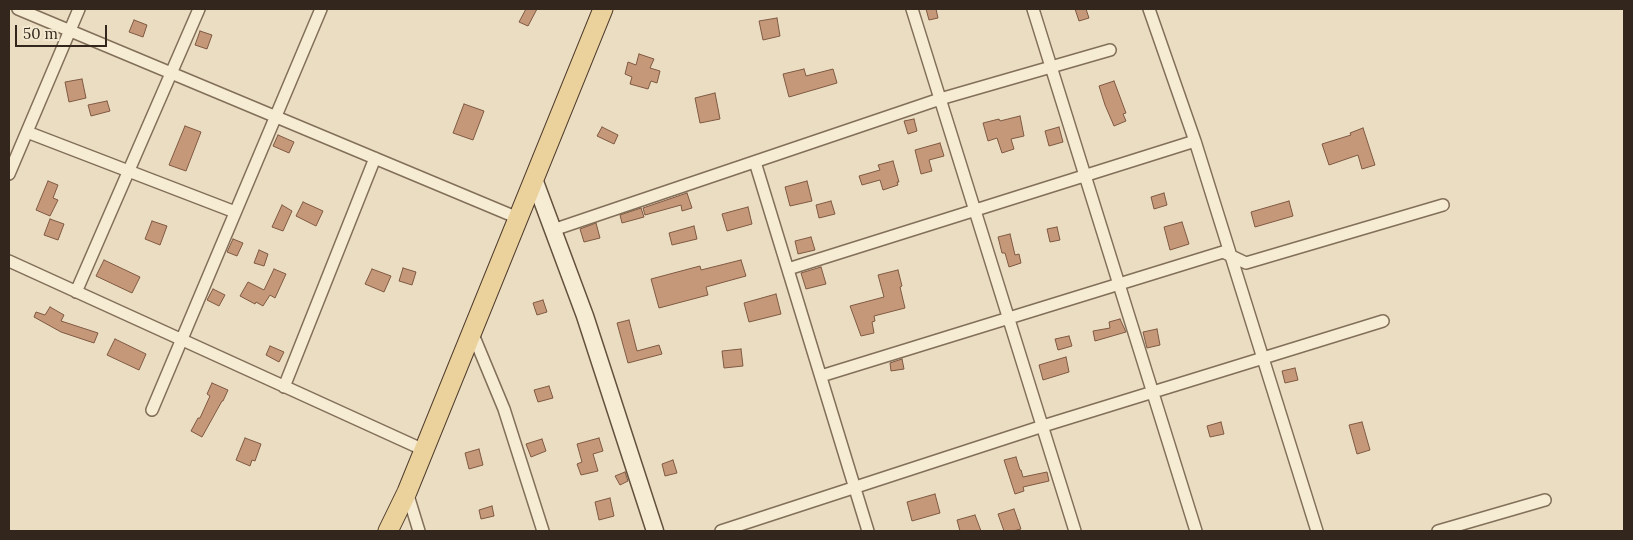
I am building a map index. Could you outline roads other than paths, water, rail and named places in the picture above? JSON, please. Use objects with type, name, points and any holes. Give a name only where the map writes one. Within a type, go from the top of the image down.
[{"type":"main road","points":[[388,531],[407,492],[603,9]]},
{"type":"street","points":[[18,9],[518,218]]},
{"type":"street","points":[[9,174],[79,9]]},
{"type":"street","points":[[76,292],[199,9]]},
{"type":"street","points":[[152,410],[321,9]]},
{"type":"street","points":[[912,9],[1075,531]]},
{"type":"street","points":[[1033,9],[1196,531]]},
{"type":"street","points":[[1149,9],[1195,141],[1317,531]]},
{"type":"street","points":[[553,230],[940,99],[1110,50]]},
{"type":"street","points":[[27,132],[235,212]]},
{"type":"street","points":[[788,269],[1195,141]]},
{"type":"street","points":[[284,387],[375,158]]},
{"type":"street","points":[[755,162],[868,531]]},
{"type":"street","points":[[534,178],[585,316],[655,531]]},
{"type":"street","points":[[821,376],[1223,252],[1246,263],[1443,205]]},
{"type":"street","points":[[9,261],[424,450]]},
{"type":"street","points":[[721,531],[1042,426],[1383,322]]},
{"type":"street","points":[[472,332],[504,409],[543,531]]},
{"type":"street","points":[[407,492],[419,531]]},
{"type":"street","points":[[1438,531],[1545,500]]}]
